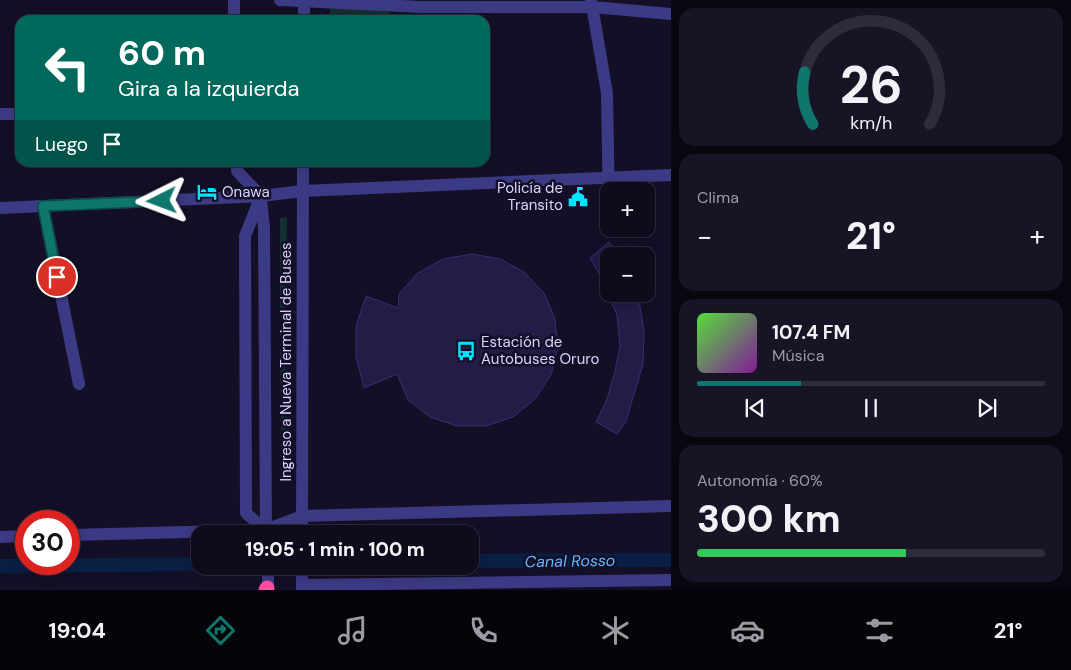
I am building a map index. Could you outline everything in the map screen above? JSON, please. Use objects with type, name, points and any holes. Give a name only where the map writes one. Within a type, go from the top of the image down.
[{"type":"street","points":[[234,0],[234,15]]},
{"type":"street","points":[[280,0],[592,4],[671,14]]},
{"type":"street","points":[[304,1],[304,15]]},
{"type":"street","points":[[592,4],[607,93],[607,182]]},
{"type":"street","points":[[0,114],[15,114]]},
{"type":"street","points":[[237,167],[237,171],[261,196]]},
{"type":"street","name":"Ingreso a Nueva Terminal de Buses","points":[[302,525],[303,167]]},
{"type":"street","points":[[0,208],[261,196],[302,191],[671,175]]},
{"type":"street","points":[[258,525],[246,513],[245,236],[261,196]]},
{"type":"street","name":"Ingreso a Nueva Terminal de Buses","points":[[261,196],[264,228],[265,525]]},
{"type":"street","points":[[43,206],[79,384]]},
{"type":"street","points":[[281,525],[302,516],[671,506]]},
{"type":"street","points":[[80,535],[191,533]]},
{"type":"street","points":[[0,537],[15,536]]},
{"type":"street","points":[[267,589],[268,575]]},
{"type":"street","points":[[302,579],[671,580]]},
{"type":"green space","points":[[330,7],[389,8],[390,15],[330,15]]},
{"type":"green space","points":[[287,217],[285,308],[280,308],[280,218]]},
{"type":"green space","points":[[280,349],[285,349],[286,465],[282,465]]},
{"type":"building","points":[[609,242],[613,247],[603,247]]},
{"type":"building","points":[[600,250],[600,275],[590,258]]},
{"type":"building","points":[[472,254],[500,259],[524,272],[544,293],[555,319],[558,347],[551,375],[535,399],[513,417],[486,426],[457,426],[430,417],[408,400],[397,374],[364,388],[356,356],[356,326],[366,296],[398,308],[399,294],[418,273],[443,259]]},
{"type":"building","points":[[611,302],[639,302],[644,332],[643,364],[626,421],[617,434],[596,422],[607,399],[620,346],[617,315]]},
{"type":"waterway","name":"Canal Rosso","points":[[479,561],[671,560]]},
{"type":"waterway","name":"Canal Rosso","points":[[0,566],[191,564]]},
{"type":"place","name":"Onawa","points":[[207,192]]},
{"type":"place","name":"Policía de Transito","points":[[578,197]]},
{"type":"place","name":"Estación de Autobuses Oruro","points":[[466,351]]},
{"type":"route","points":[[57,277],[43,206],[162,201]]}]
